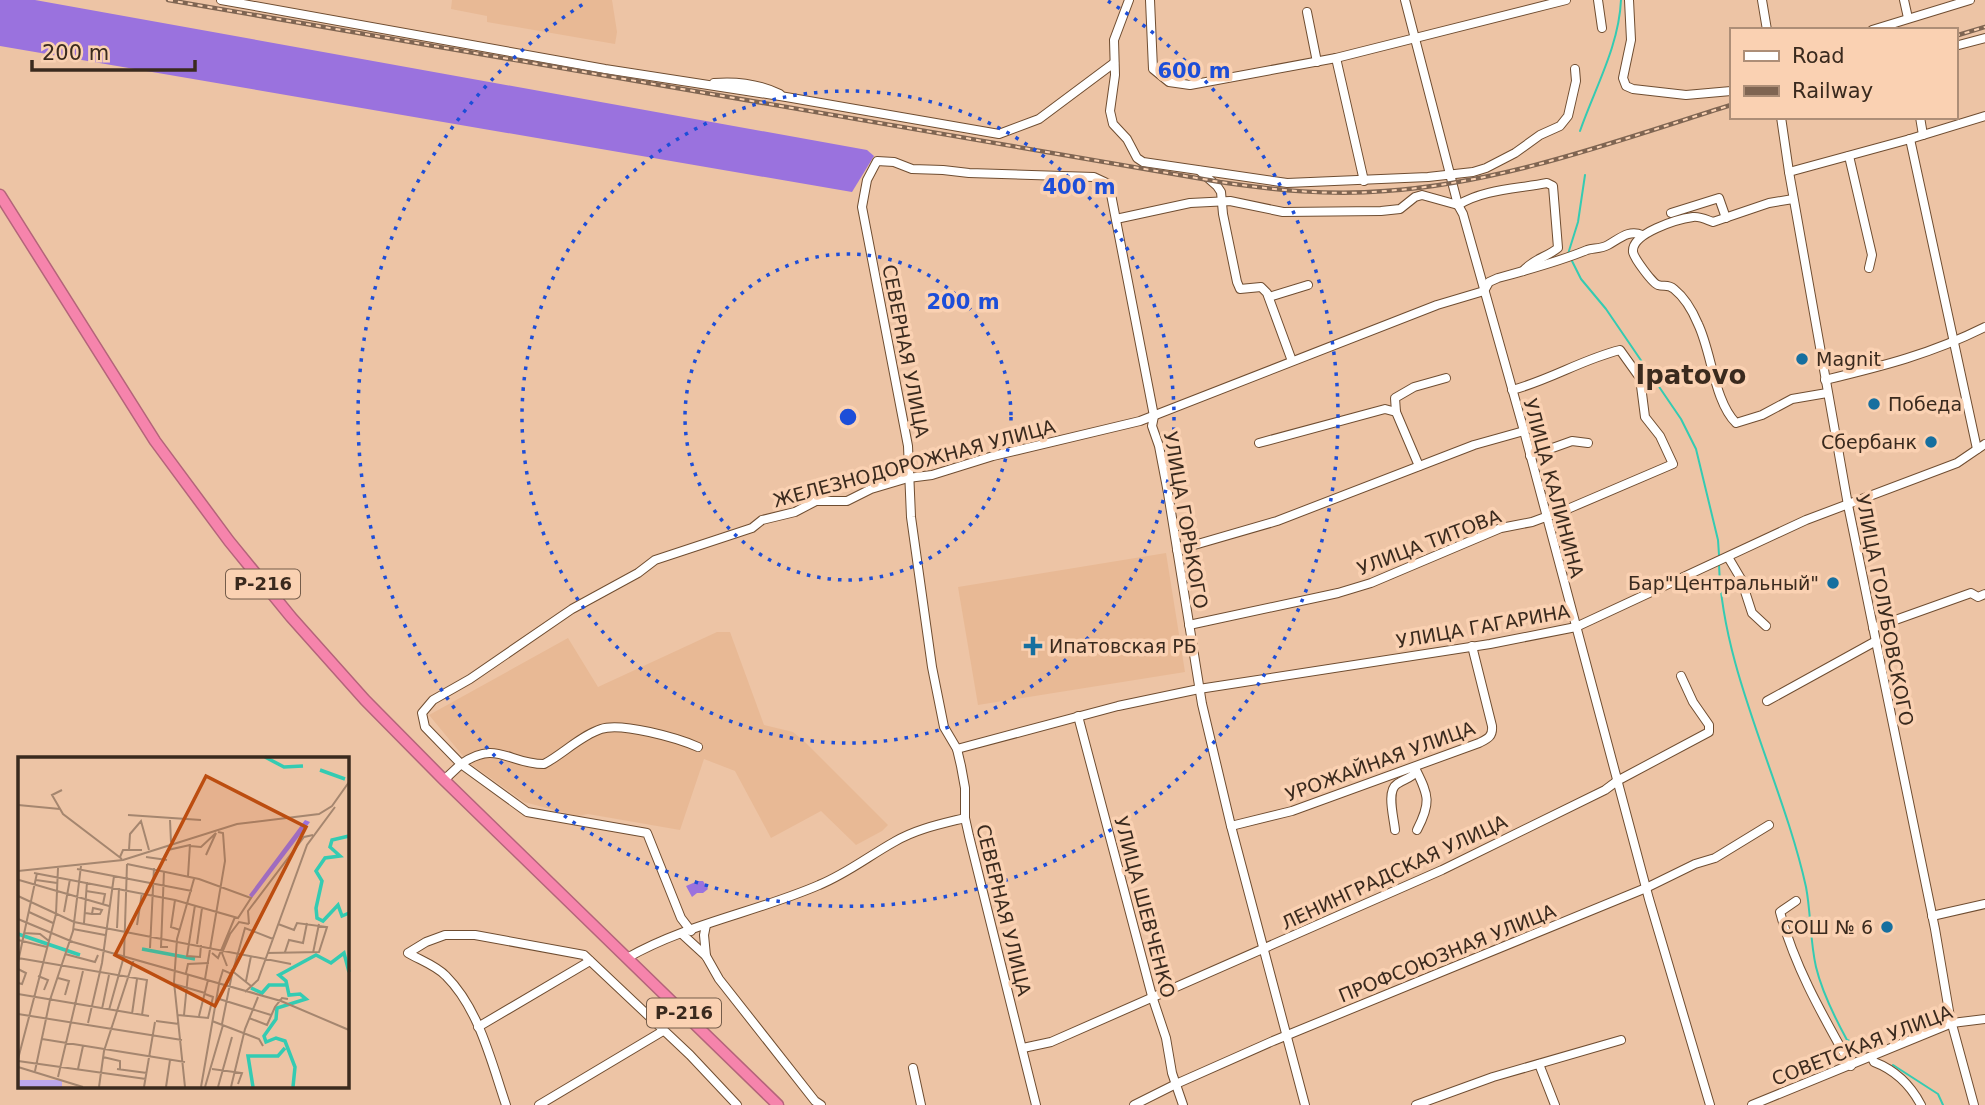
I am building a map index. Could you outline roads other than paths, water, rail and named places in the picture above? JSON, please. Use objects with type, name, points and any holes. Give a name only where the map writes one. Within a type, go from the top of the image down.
[{"type":"highway","name":"Р-216","points":[[0,195],[155,441],[260,580],[328,659],[443,780],[778,1105]]},
{"type":"street","points":[[221,0],[704,85],[743,83],[765,87],[786,97],[999,134],[1039,119],[1114,63]]},
{"type":"street","points":[[1129,0],[1117,29],[1110,111],[1113,124],[1127,139],[1137,158],[1143,162],[1287,183],[1428,177],[1486,168],[1515,153],[1539,135],[1560,126],[1568,116],[1576,81],[1575,69]]},
{"type":"street","points":[[1150,0],[1153,69],[1169,82],[1190,85],[1336,58],[1566,0]]},
{"type":"street","name":"УЛИЦА КАЛИНИНА","points":[[1405,0],[1458,205],[1463,214],[1524,430],[1545,517],[1646,888],[1710,1105]]},
{"type":"street","points":[[1598,0],[1602,29]]},
{"type":"street","points":[[1629,0],[1631,40],[1623,78],[1626,86],[1686,95],[1730,91]]},
{"type":"street","points":[[1762,0],[1767,28]]},
{"type":"street","points":[[1904,0],[1908,18]]},
{"type":"street","points":[[1878,28],[1970,0]]},
{"type":"street","points":[[1307,12],[1317,62]]},
{"type":"street","points":[[1957,45],[1985,38]]},
{"type":"street","points":[[1336,58],[1364,180]]},
{"type":"street","points":[[1788,172],[1985,116]]},
{"type":"street","name":"УЛИЦА ГОЛУБОВСКОГО","points":[[1781,119],[1788,172],[1847,505],[1952,1023],[1973,1105]]},
{"type":"street","points":[[1920,119],[1923,135]]},
{"type":"street","points":[[1910,139],[1977,449]]},
{"type":"street","points":[[1849,156],[1872,255],[1869,268]]},
{"type":"street","name":"СЕВЕРНАЯ УЛИЦА","points":[[1037,1105],[965,818],[965,788],[957,749],[947,735],[940,708],[911,517],[908,446],[862,200],[867,180],[877,161],[894,162],[912,169],[1094,177],[1109,184]]},
{"type":"street","points":[[1196,168],[1221,192],[1240,289],[1261,287],[1269,297],[1292,361]]},
{"type":"street","points":[[1116,219],[1163,208],[1230,201],[1283,212],[1400,209],[1422,195],[1458,205],[1469,198],[1496,191],[1547,183],[1553,186],[1558,248],[1549,256],[1531,262],[1524,271]]},
{"type":"street","name":"УЛИЦА ГОРЬКОГО","points":[[1109,184],[1153,426],[1159,446],[1199,688],[1231,825],[1305,1105]]},
{"type":"street","points":[[1671,213],[1719,198],[1726,218]]},
{"type":"street","points":[[1793,199],[1769,203],[1713,222],[1696,216],[1642,235],[1633,244],[1635,260],[1655,284],[1673,289],[1696,320],[1709,349],[1723,402],[1736,423],[1762,415],[1792,399],[1827,393]]},
{"type":"street","points":[[1693,206],[1696,216]]},
{"type":"street","name":"ЖЕЛЕЗНОДОРОЖНАЯ УЛИЦА","points":[[461,764],[425,727],[421,718],[425,707],[572,609],[638,573],[663,556],[752,528],[762,520],[794,512],[816,502],[847,500],[871,489],[908,478],[955,470],[993,456],[1102,431],[1153,416],[1455,298],[1484,291],[1489,282],[1571,258],[1632,233],[1642,235]]},
{"type":"street","points":[[1269,297],[1308,285]]},
{"type":"street","points":[[1825,380],[1908,360],[1985,327]]},
{"type":"street","name":"УЛИЦА ТИТОВА","points":[[1189,625],[1338,593],[1371,583],[1501,528],[1545,517],[1673,464],[1660,436],[1645,417],[1640,378],[1620,350],[1599,355],[1532,385],[1512,390]]},
{"type":"street","points":[[1419,466],[1396,412],[1395,398],[1402,392],[1446,378]]},
{"type":"street","points":[[1259,443],[1385,409],[1396,412]]},
{"type":"street","points":[[1177,550],[1277,521],[1474,444],[1524,430]]},
{"type":"street","points":[[1530,456],[1572,441],[1588,443]]},
{"type":"street","name":"УЛИЦА ГАГАРИНА","points":[[957,749],[1078,716],[1199,688],[1472,646],[1576,627],[1806,520],[1957,463],[1985,444]]},
{"type":"street","points":[[1726,558],[1741,579],[1752,613],[1766,626]]},
{"type":"street","points":[[1873,628],[1971,593],[1978,597],[1985,594]]},
{"type":"street","points":[[1767,701],[1876,641]]},
{"type":"street","name":"УРОЖАЙНАЯ УЛИЦА","points":[[1231,825],[1292,811],[1415,769],[1479,744],[1491,736],[1492,726],[1472,646]]},
{"type":"street","name":"ЛЕНИНГРАДСКАЯ УЛИЦА","points":[[1023,1048],[1051,1042],[1442,870],[1605,790],[1710,731],[1681,676]]},
{"type":"street","name":"УЛИЦА ШЕВЧЕНКО","points":[[1078,716],[1183,1105]]},
{"type":"street","points":[[443,780],[473,756],[488,752],[544,764],[591,734],[609,727],[675,738],[698,747]]},
{"type":"street","points":[[461,764],[527,812],[647,833],[686,932],[706,956],[719,979],[818,1104]]},
{"type":"street","points":[[1391,793],[1395,785],[1411,778],[1415,769]]},
{"type":"street","points":[[1415,769],[1425,787],[1427,806],[1417,830]]},
{"type":"street","points":[[1385,778],[1391,793],[1395,830]]},
{"type":"street","points":[[628,958],[686,932],[820,885],[862,863],[895,841],[921,829],[965,818]]},
{"type":"street","name":"ПРОФСОЮЗНАЯ УЛИЦА","points":[[1134,1105],[1287,1036],[1646,888],[1695,864],[1715,858],[1769,825]]},
{"type":"street","points":[[1796,901],[1780,912],[1786,932],[1799,970],[1817,1009],[1851,1066]]},
{"type":"street","points":[[1932,916],[1985,904]]},
{"type":"street","points":[[706,925],[706,956]]},
{"type":"street","points":[[506,1105],[478,1027],[464,997],[445,974],[408,953],[426,942],[445,935],[475,935],[584,955],[690,1055],[737,1105]]},
{"type":"street","points":[[478,1027],[590,961]]},
{"type":"street","name":"СОВЕТСКАЯ УЛИЦА","points":[[1752,1105],[1952,1023],[1985,1019]]},
{"type":"street","points":[[539,1105],[663,1031]]},
{"type":"street","points":[[1416,1105],[1493,1077],[1621,1040]]},
{"type":"street","points":[[1872,1058],[1913,1089],[1921,1105]]},
{"type":"street","points":[[1539,1064],[1555,1105]]},
{"type":"street","points":[[912,1068],[921,1105]]},
{"type":"waterway","points":[[1580,131],[1611,50],[1621,0]]},
{"type":"waterway","points":[[1568,254],[1578,222],[1585,175]]},
{"type":"waterway","points":[[1571,259],[1581,279],[1606,309],[1681,419],[1696,449],[1718,540],[1719,555]]},
{"type":"waterway","points":[[1719,564],[1723,604],[1742,686],[1796,847],[1806,887],[1816,967],[1829,1005],[1847,1040],[1875,1047]]},
{"type":"waterway","points":[[1893,1065],[1938,1094],[1943,1105]]},
{"type":"railway","points":[[168,0],[1220,182],[1302,191],[1385,191],[1474,179],[1561,158],[1730,105]]},
{"type":"railway","points":[[1957,35],[1985,27]]},
{"type":"place","name":"Magnit","points":[[1802,359]]},
{"type":"place","name":"Победа","points":[[1874,404]]},
{"type":"place","name":"Сбербанк","points":[[1931,442]]},
{"type":"place","name":"Бар\"Центральный\"","points":[[1833,583]]},
{"type":"place","name":"Ипатовская РБ","points":[[1033,646]]},
{"type":"place","name":"СОШ № 6","points":[[1887,927]]},
{"type":"district","name":"Ipatovo","points":[[1691,375]]}]
